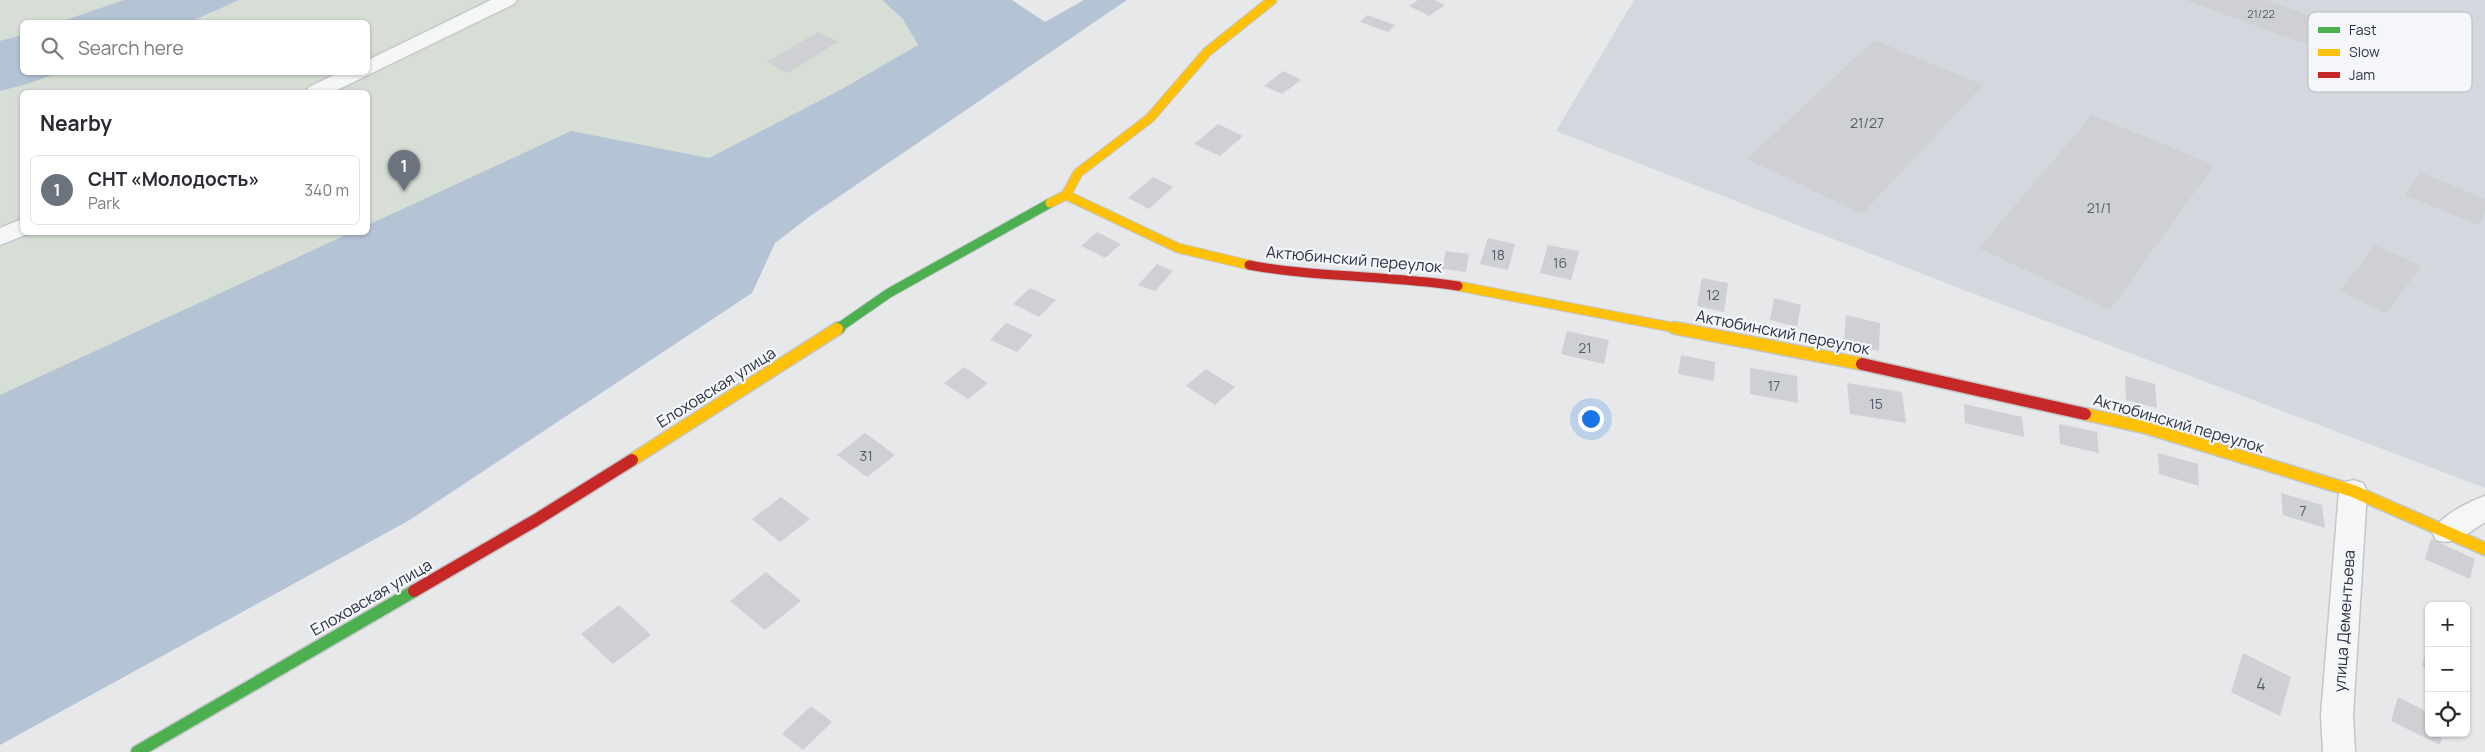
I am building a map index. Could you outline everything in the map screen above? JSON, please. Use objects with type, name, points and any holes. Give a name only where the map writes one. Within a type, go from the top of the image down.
[{"type":"street","points":[[370,67],[507,0]]},
{"type":"street","points":[[1066,195],[1078,173],[1150,118],[1207,52],[1272,0]]},
{"type":"street","points":[[321,90],[352,75]]},
{"type":"street","name":"Актюбинский переулок","points":[[1066,195],[1178,248],[1276,271],[1422,279],[1900,371],[2148,428],[2353,491],[2485,549]]},
{"type":"street","name":"Елоховская улица","points":[[137,752],[536,520],[799,355],[889,293],[1024,216],[1066,195]]},
{"type":"street","points":[[0,237],[20,228]]},
{"type":"street","name":"улица Дементьева","points":[[2339,752],[2337,714],[2353,491]]},
{"type":"street","points":[[2446,532],[2485,508]]},
{"type":"shaded area","points":[[0,0],[1009,0],[912,36],[918,45],[842,89],[709,158],[606,138],[0,425]]},
{"type":"shaded area","points":[[1634,0],[2485,0],[2485,488],[1964,290],[1556,131]]},
{"type":"water","points":[[124,0],[239,0],[194,20],[66,20]]},
{"type":"water","points":[[882,0],[1012,0],[1045,22],[1084,0],[1127,0],[809,217],[775,243],[752,293],[408,521],[0,745],[0,395],[346,235],[370,235],[370,224],[571,131],[709,158],[842,89],[918,45],[903,19]]},
{"type":"water","points":[[20,36],[20,75],[52,75],[0,91],[0,41]]},
{"type":"building","points":[[1418,0],[1434,0],[1445,5],[1429,16],[1409,6]]},
{"type":"building","points":[[2186,0],[2266,0],[2308,15],[2308,45]]},
{"type":"building","points":[[1367,15],[1395,25],[1388,32],[1360,22]]},
{"type":"building","points":[[818,32],[838,42],[787,73],[767,62]]},
{"type":"building","points":[[1874,40],[1983,85],[1862,214],[1747,159]]},
{"type":"building","points":[[1283,71],[1301,80],[1282,94],[1264,86]]},
{"type":"building","points":[[2092,115],[2214,165],[2110,310],[1979,248]]},
{"type":"building","points":[[1218,124],[1243,136],[1220,156],[1194,144]]},
{"type":"building","points":[[2420,172],[2485,199],[2485,213],[2478,225],[2405,195]]},
{"type":"building","points":[[1153,177],[1173,187],[1149,209],[1128,198]]},
{"type":"building","points":[[1097,232],[1121,244],[1105,258],[1081,246]]},
{"type":"building","points":[[1488,238],[1515,244],[1508,270],[1480,264]]},
{"type":"building","points":[[1548,245],[1579,251],[1571,280],[1540,273]]},
{"type":"building","points":[[2375,245],[2421,266],[2386,314],[2340,291]]},
{"type":"building","points":[[1446,251],[1469,254],[1466,272],[1442,269]]},
{"type":"building","points":[[1157,264],[1173,271],[1155,291],[1138,285]]},
{"type":"building","points":[[1702,278],[1728,283],[1724,312],[1697,306]]},
{"type":"building","points":[[1030,288],[1056,300],[1039,317],[1013,304]]},
{"type":"building","points":[[1774,298],[1801,305],[1797,327],[1770,320]]},
{"type":"building","points":[[1846,315],[1880,323],[1879,351],[1844,343]]},
{"type":"building","points":[[1006,323],[1033,335],[1017,352],[990,340]]},
{"type":"building","points":[[1567,331],[1609,340],[1604,364],[1561,354]]},
{"type":"building","points":[[1681,355],[1715,362],[1714,381],[1678,374]]},
{"type":"building","points":[[964,367],[988,383],[968,399],[944,383]]},
{"type":"building","points":[[1750,368],[1797,376],[1798,403],[1750,394]]},
{"type":"building","points":[[1206,369],[1235,387],[1215,405],[1186,386]]},
{"type":"building","points":[[2125,376],[2155,384],[2157,408],[2126,400]]},
{"type":"building","points":[[1847,383],[1902,392],[1906,423],[1850,414]]},
{"type":"building","points":[[1964,404],[2022,417],[2024,437],[1965,423]]},
{"type":"building","points":[[2059,424],[2097,432],[2099,453],[2060,444]]},
{"type":"building","points":[[865,433],[895,455],[867,477],[837,455]]},
{"type":"building","points":[[2158,453],[2198,464],[2199,486],[2159,474]]},
{"type":"building","points":[[2281,493],[2322,505],[2325,528],[2283,515]]},
{"type":"building","points":[[781,497],[810,519],[780,542],[752,519]]},
{"type":"building","points":[[2431,539],[2475,559],[2470,579],[2425,559]]},
{"type":"building","points":[[766,572],[801,601],[765,630],[730,601]]},
{"type":"building","points":[[619,605],[651,635],[613,664],[581,634]]},
{"type":"building","points":[[2243,653],[2291,677],[2280,716],[2231,692]]},
{"type":"building","points":[[2425,656],[2425,667],[2422,666]]},
{"type":"building","points":[[2398,697],[2425,711],[2425,737],[2442,737],[2440,745],[2391,721]]},
{"type":"building","points":[[811,706],[832,722],[803,750],[782,734]]},
{"type":"traffic: fast","points":[[837,329],[889,293],[1050,203]]},
{"type":"traffic: fast","points":[[137,752],[414,591]]},
{"type":"traffic: slow","points":[[1050,203],[1066,195],[1078,173],[1150,118],[1207,52],[1272,0]]},
{"type":"traffic: slow","points":[[1066,195],[1178,248],[1249,265]]},
{"type":"traffic: slow","points":[[1458,286],[1862,364]]},
{"type":"traffic: slow","points":[[632,460],[837,329]]},
{"type":"traffic: slow","points":[[2085,414],[2148,428],[2353,491],[2485,549]]},
{"type":"traffic: jam","points":[[1249,265],[1301,273],[1406,279],[1458,286]]},
{"type":"traffic: jam","points":[[1862,364],[2085,414]]},
{"type":"traffic: jam","points":[[414,591],[536,520],[632,460]]},
{"type":"place","name":"СНТ «Молодость»","points":[[404,191]]}]
